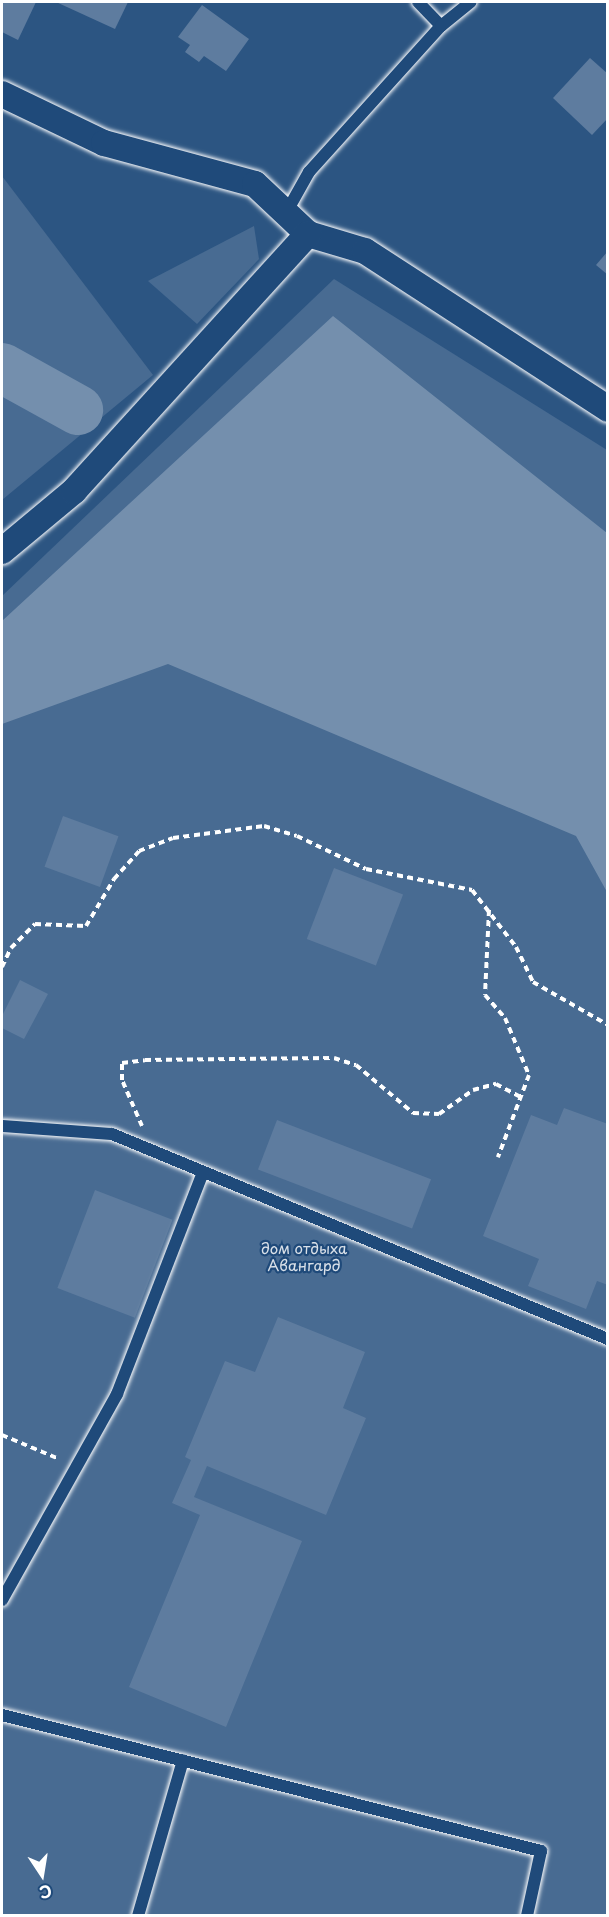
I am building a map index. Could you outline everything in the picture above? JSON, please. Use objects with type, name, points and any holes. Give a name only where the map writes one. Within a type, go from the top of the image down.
[{"type":"street","points":[[2,94],[104,143],[255,184],[308,234],[365,251],[608,408]]},
{"type":"street","points":[[2,551],[74,491],[308,234]]},
{"type":"lane","points":[[418,2],[441,26]]},
{"type":"lane","points":[[286,213],[309,172],[441,26],[471,2]]},
{"type":"lane","points":[[2,1126],[111,1134],[608,1339]]},
{"type":"lane","points":[[2,1600],[117,1394],[203,1172]]},
{"type":"lane","points":[[2,1715],[541,1851],[527,1916]]},
{"type":"lane","points":[[138,1916],[183,1760]]},
{"type":"path","points":[[2,967],[11,948],[35,924],[86,926],[114,879],[139,850],[173,838],[264,826],[297,836],[366,869],[472,890],[489,909],[533,982],[608,1025]]},
{"type":"path","points":[[489,909],[485,995],[505,1018],[529,1075],[498,1157]]},
{"type":"path","points":[[153,1151],[122,1080],[122,1063],[334,1058],[356,1065],[413,1113],[439,1114],[473,1090],[496,1084],[522,1098]]},
{"type":"path","points":[[2,1435],[77,1466]]},
{"type":"green space","points":[[2,176],[153,375],[2,500]]},
{"type":"green space","points":[[254,226],[259,259],[197,324],[148,281]]},
{"type":"green space","name":"дом отдыха Авангард","points":[[334,279],[607,450],[607,1915],[2,1916],[2,596]]},
{"type":"shaded area","points":[[333,316],[607,533],[607,892],[576,836],[168,664],[2,724],[2,621]]},
{"type":"building","points":[[2,2],[36,2],[18,40],[2,32]]},
{"type":"building","points":[[56,2],[128,2],[115,29]]},
{"type":"building","points":[[202,5],[249,39],[226,71],[204,56],[199,62],[185,52],[190,45],[178,37]]},
{"type":"building","points":[[590,58],[608,74],[608,118],[592,135],[553,98]]},
{"type":"building","points":[[608,251],[608,275],[596,265]]},
{"type":"building","points":[[63,816],[118,836],[100,887],[45,867]]},
{"type":"building","points":[[334,868],[403,895],[376,965],[307,939]]},
{"type":"building","points":[[20,980],[48,994],[24,1039],[2,1028],[2,1016]]},
{"type":"building","points":[[564,1108],[608,1124],[608,1285],[597,1281],[586,1309],[528,1286],[539,1259],[483,1236],[531,1115],[557,1125]]},
{"type":"building","points":[[277,1120],[431,1179],[412,1229],[258,1169]]},
{"type":"building","points":[[95,1190],[172,1220],[135,1318],[57,1288]]},
{"type":"building","points":[[278,1317],[365,1352],[343,1408],[366,1418],[326,1515],[207,1466],[194,1497],[302,1541],[226,1727],[129,1687],[200,1515],[172,1503],[191,1460],[185,1457],[225,1361],[255,1372]]},
{"type":"waterway","points":[[2,368],[78,410]]}]
